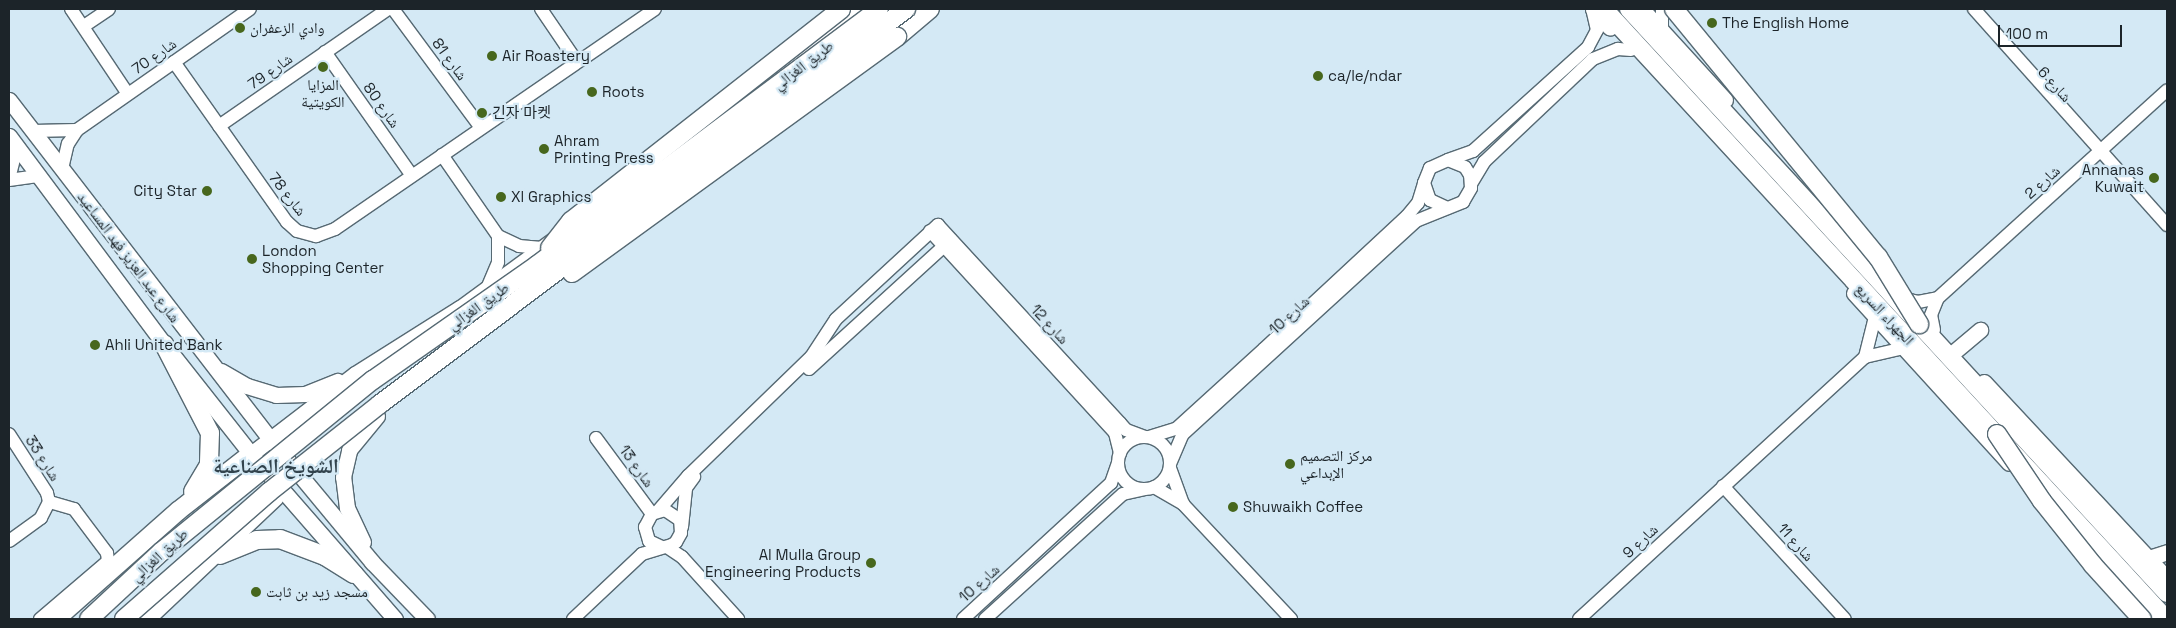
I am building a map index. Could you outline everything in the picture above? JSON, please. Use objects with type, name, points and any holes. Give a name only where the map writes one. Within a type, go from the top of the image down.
[{"type":"highway","points":[[537,265],[571,221],[841,9]]},
{"type":"highway","name":"طريق الغزالي","points":[[89,619],[161,552],[274,458],[373,380],[537,265],[879,9]]},
{"type":"highway","name":"طريق الغزالي","points":[[124,619],[269,492],[493,317],[906,9]]},
{"type":"highway","points":[[493,317],[569,275],[897,37],[930,9]]},
{"type":"highway","name":"الجهراء السريع","points":[[1604,9],[2166,619]]},
{"type":"highway","name":"الجهراء السريع","points":[[1629,9],[1926,327],[2167,594]]},
{"type":"highway","points":[[1674,9],[1878,257],[1926,327]]},
{"type":"highway","points":[[164,344],[205,420],[211,441],[206,474],[178,511]]},
{"type":"highway","points":[[1997,434],[2042,501],[2142,619]]},
{"type":"highway","points":[[56,619],[109,570],[178,511],[251,454]]},
{"type":"highway","points":[[146,619],[282,490]]},
{"type":"highway","points":[[207,562],[257,540],[280,539],[325,556],[354,574]]},
{"type":"main road","name":"طريق الغزالي","points":[[251,454],[355,374],[542,248],[859,9]]},
{"type":"main road","name":"طريق الغزالي","points":[[282,490],[531,295],[918,9]]},
{"type":"main road","name":"الجهراء السريع","points":[[1592,9],[2154,619]]},
{"type":"main road","name":"الجهراء السريع","points":[[1642,9],[1926,327],[1954,351],[2167,578]]},
{"type":"main road","name":"شارع عبد العزيز فهد المساعيد","points":[[9,100],[270,439],[372,562],[427,619]]},
{"type":"main road","name":"شارع عبد العزيز فهد المساعيد","points":[[13,142],[164,344],[251,454],[395,619]]},
{"type":"main road","points":[[1954,351],[1980,330]]},
{"type":"main road","points":[[210,362],[240,382],[276,395],[305,394],[355,374]]},
{"type":"main road","points":[[372,562],[347,508],[343,477],[350,450],[377,416]]},
{"type":"main road","points":[[2149,558],[2167,552]]},
{"type":"street","points":[[71,9],[128,94]]},
{"type":"street","points":[[84,26],[108,9]]},
{"type":"street","name":"شارع 70","points":[[62,169],[64,152],[77,130],[250,9]]},
{"type":"street","name":"شارع 79","points":[[219,126],[388,9]]},
{"type":"street","name":"شارع 81","points":[[393,9],[481,128]]},
{"type":"street","points":[[541,9],[577,62]]},
{"type":"street","name":"شارع 78","points":[[174,62],[287,222],[303,234],[316,236],[329,232],[577,62],[635,14],[655,9]]},
{"type":"street","points":[[1592,9],[1597,30],[1588,47],[1473,151],[1430,168],[1424,183],[1430,200],[1447,208],[1463,202],[1484,162],[1593,59],[1618,49],[1631,50]]},
{"type":"street","points":[[1662,9],[1662,31]]},
{"type":"street","name":"شارع 6","points":[[1965,9],[2076,132],[2083,134]]},
{"type":"street","name":"شارع 6","points":[[1974,9],[2081,127],[2083,134],[2167,226]]},
{"type":"street","name":"شارع 80","points":[[325,52],[412,176]]},
{"type":"street","name":"شارع 2","points":[[1938,298],[2167,90]]},
{"type":"street","points":[[33,131],[77,130]]},
{"type":"street","points":[[13,142],[9,179],[38,176]]},
{"type":"street","points":[[442,155],[498,236],[519,246],[542,248]]},
{"type":"street","points":[[1448,160],[1464,167],[1471,184]]},
{"type":"street","name":"شارع 10","points":[[1170,466],[1183,434],[1407,216],[1418,203],[1424,183]]},
{"type":"street","name":"شارع 10","points":[[1147,437],[1176,429],[1416,221],[1447,208]]},
{"type":"street","name":"شارع 12","points":[[836,319],[934,228],[1120,423],[1147,437]]},
{"type":"street","points":[[488,286],[498,262],[498,236]]},
{"type":"street","points":[[686,562],[682,530],[683,501],[691,479],[948,243]]},
{"type":"street","name":"شارع 12","points":[[948,243],[1115,433],[1120,458]]},
{"type":"street","points":[[1902,298],[1918,302],[1938,298]]},
{"type":"street","points":[[1926,327],[1938,298]]},
{"type":"street","points":[[1875,317],[1865,357],[1904,348]]},
{"type":"street","points":[[642,554],[647,537],[646,522],[688,476],[811,357],[836,319],[847,336]]},
{"type":"street","name":"شارع 9","points":[[1579,619],[1865,357]]},
{"type":"street","name":"شارع 33","points":[[9,434],[47,493],[49,502],[41,518],[9,540]]},
{"type":"street","points":[[1184,504],[1162,444],[1147,437],[1130,441],[1120,458],[1120,471],[1129,484],[1149,488],[1184,504],[1291,619]]},
{"type":"street","name":"شارع 13","points":[[596,438],[655,512]]},
{"type":"street","name":"شارع 10","points":[[963,619],[1111,484],[1120,458]]},
{"type":"street","points":[[1149,488],[1167,476],[1170,466]]},
{"type":"street","name":"شارع 11","points":[[1723,486],[1845,619]]},
{"type":"street","name":"شارع 10","points":[[985,619],[1123,494],[1149,488]]},
{"type":"street","points":[[40,619],[108,561],[107,553],[74,509],[49,502]]},
{"type":"street","points":[[655,512],[671,512],[682,530]]},
{"type":"street","points":[[573,619],[642,554],[676,542],[682,530]]},
{"type":"street","points":[[647,537],[686,562],[738,619]]},
{"type":"place","name":"The English Home","points":[[1712,23]]},
{"type":"place","name":"وادي الزعفران","points":[[240,28]]},
{"type":"place","name":"Air Roastery","points":[[492,56]]},
{"type":"place","name":"المزايا الكويتية","points":[[323,67]]},
{"type":"place","name":"ca/le/ndar","points":[[1318,76]]},
{"type":"place","name":"Roots","points":[[592,92]]},
{"type":"place","name":"긴자 마켓","points":[[482,113]]},
{"type":"place","name":"Ahram Printing Press","points":[[544,149]]},
{"type":"place","name":"Annanas Kuwait","points":[[2154,178]]},
{"type":"place","name":"City Star","points":[[207,191]]},
{"type":"place","name":"Xl Graphics","points":[[501,197]]},
{"type":"place","name":"London Shopping Center","points":[[252,259]]},
{"type":"place","name":"Ahli United Bank","points":[[95,345]]},
{"type":"place","name":"مركز التصميم الإبداعي","points":[[1290,464]]},
{"type":"place","name":"Shuwaikh Coffee","points":[[1233,507]]},
{"type":"place","name":"Al Mulla Group Engineering Products","points":[[871,563]]},
{"type":"place","name":"مسجد زيد بن ثابت","points":[[256,592]]},
{"type":"district","name":"الشويخ الصناعية","points":[[276,466]]}]
